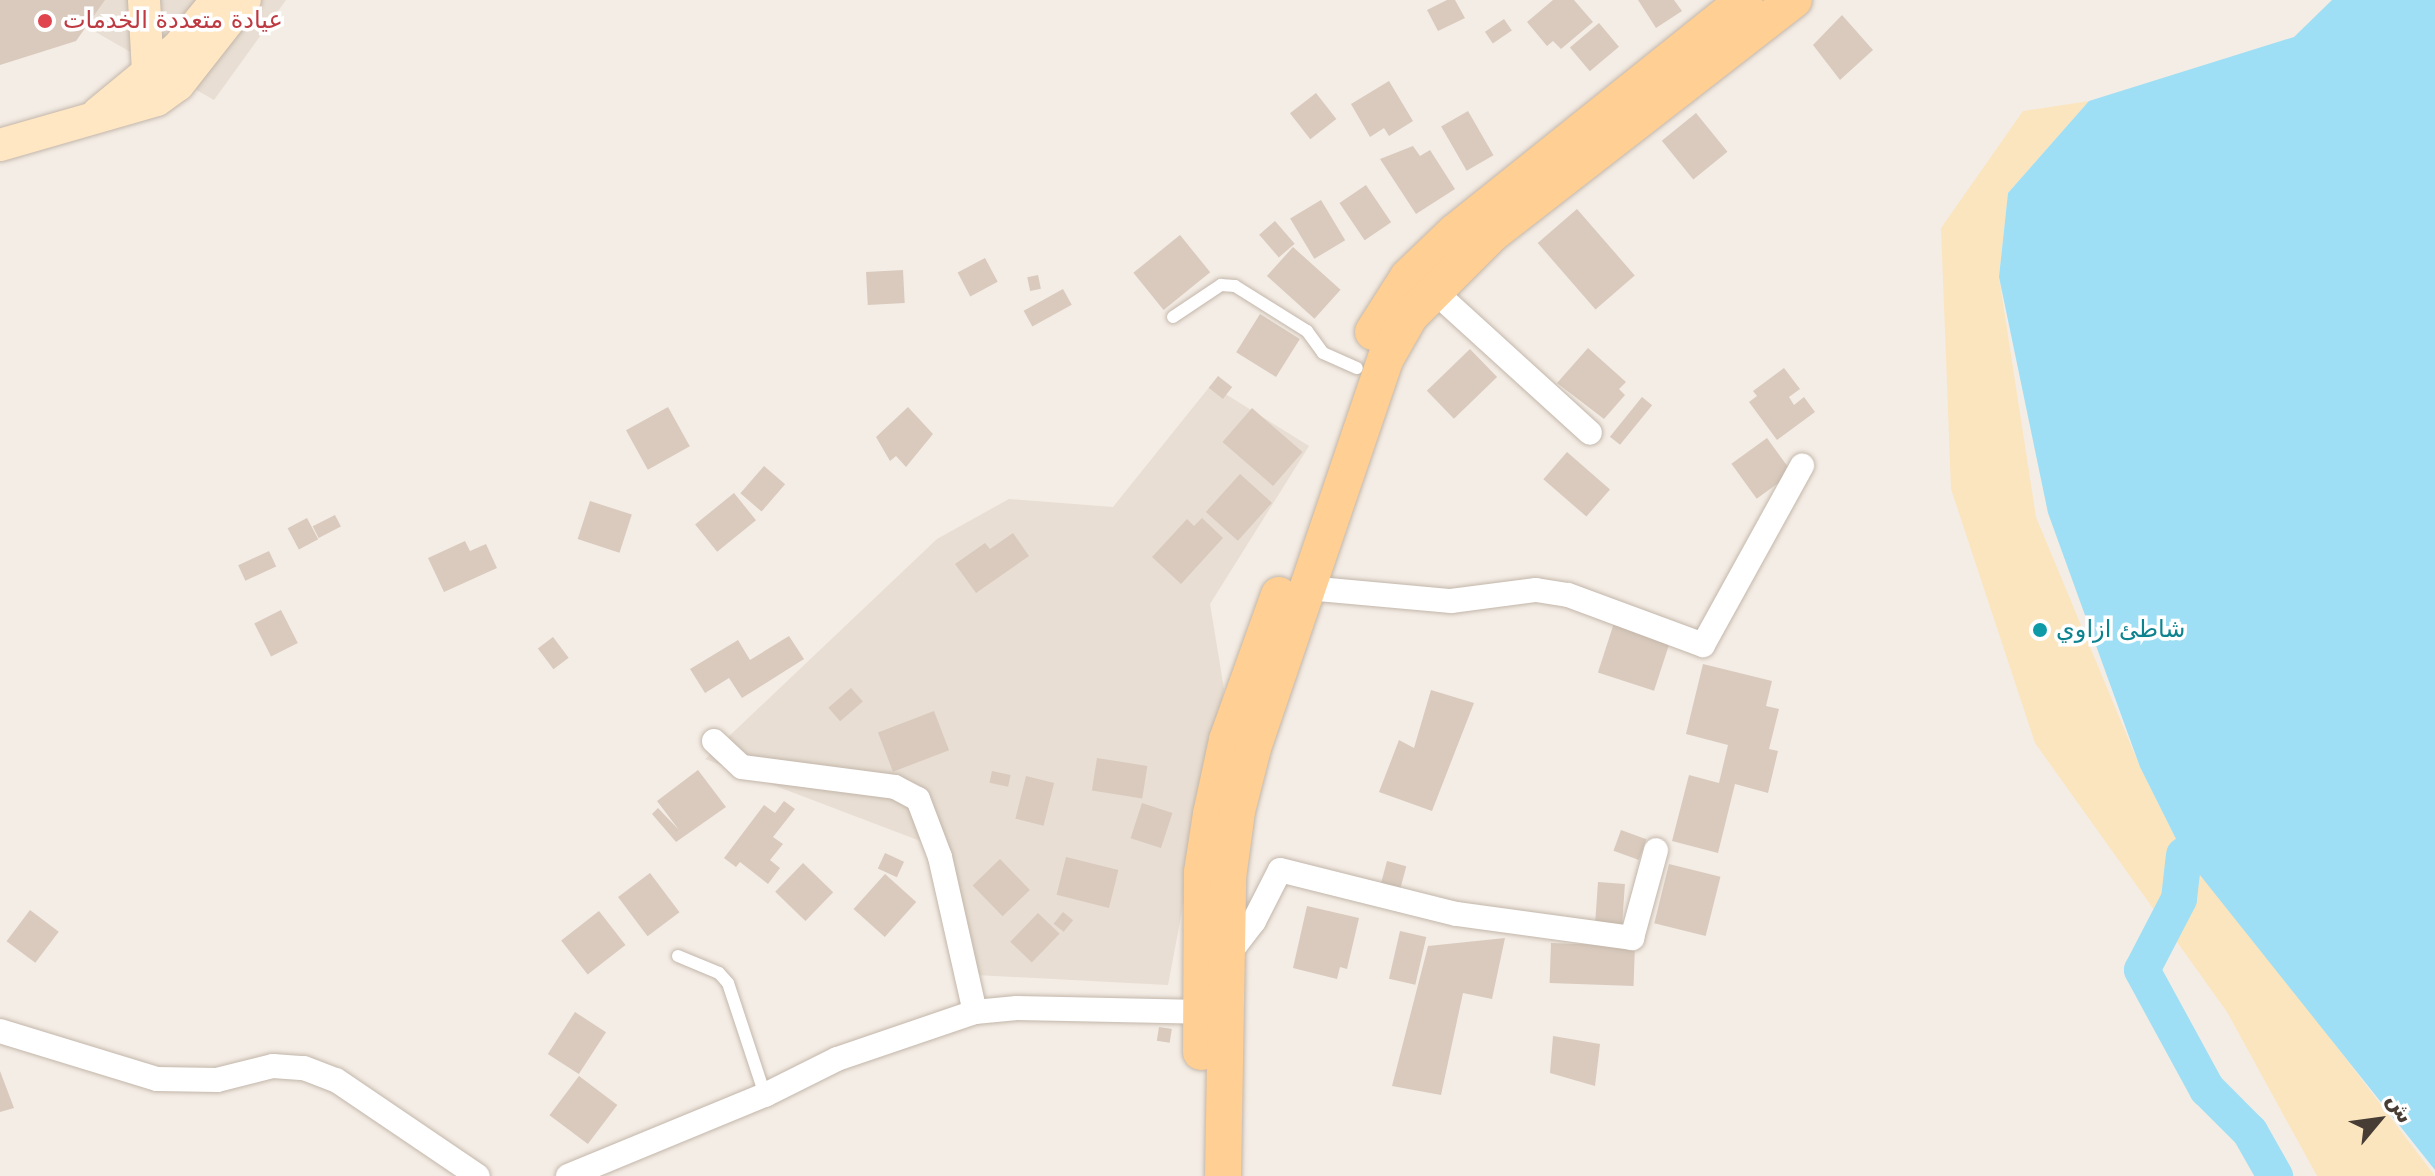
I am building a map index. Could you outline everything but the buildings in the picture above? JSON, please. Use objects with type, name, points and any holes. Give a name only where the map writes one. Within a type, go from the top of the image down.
[{"type":"main road","points":[[1199,1176],[1202,872],[1227,740],[1357,368],[1379,320],[1408,277],[1447,240],[1745,0]]},
{"type":"main road","points":[[1223,1176],[1228,878],[1237,811],[1307,588],[1386,358],[1410,316],[1492,234],[1794,0]]},
{"type":"street","points":[[144,0],[148,72]]},
{"type":"street","points":[[95,116],[148,72],[217,0]]},
{"type":"street","points":[[0,145],[95,116],[137,108],[178,85],[245,0]]},
{"type":"street","points":[[1433,290],[1590,433]]},
{"type":"street","points":[[1307,588],[1451,601],[1536,590],[1568,595],[1703,645],[1802,466]]},
{"type":"street","points":[[714,741],[742,767],[895,787],[918,799],[940,857],[975,1012]]},
{"type":"street","points":[[1228,955],[1254,921],[1280,870],[1457,914],[1632,938],[1656,850]]},
{"type":"street","points":[[568,1176],[765,1095],[837,1059],[975,1012],[1017,1008],[1202,1012]]},
{"type":"street","points":[[0,1031],[157,1079],[217,1080],[273,1066],[304,1068],[336,1080],[478,1176]]},
{"type":"lane","points":[[1173,317],[1221,285],[1235,286],[1307,331],[1323,353],[1357,368]]},
{"type":"lane","points":[[678,956],[719,973],[728,983],[765,1095]]},
{"type":"shaded area","points":[[64,0],[286,0],[214,100],[73,19]]},
{"type":"shaded area","points":[[1211,385],[1309,446],[1210,604],[1224,689],[1168,985],[976,975],[944,850],[705,759],[937,539],[1009,499],[1113,507]]},
{"type":"sand","name":"شاطئ ازاوي","points":[[2089,101],[2008,193],[1999,277],[2036,517],[2140,767],[2184,855],[2265,952],[2435,1176],[2317,1176],[2227,1012],[2035,743],[1951,489],[1941,228],[2023,111]]},
{"type":"water","points":[[2332,0],[2435,0],[2435,1170],[2184,855],[2140,767],[2048,513],[1999,277],[2008,193],[2089,101],[2294,37]]},
{"type":"waterway","points":[[2184,855],[2179,899],[2142,970],[2207,1089],[2250,1132],[2275,1176]]},
{"type":"place","name":"عيادة متعددة الخدمات","points":[[45,21]]},
{"type":"place","name":"شاطئ ازاوي","points":[[2040,630]]}]
